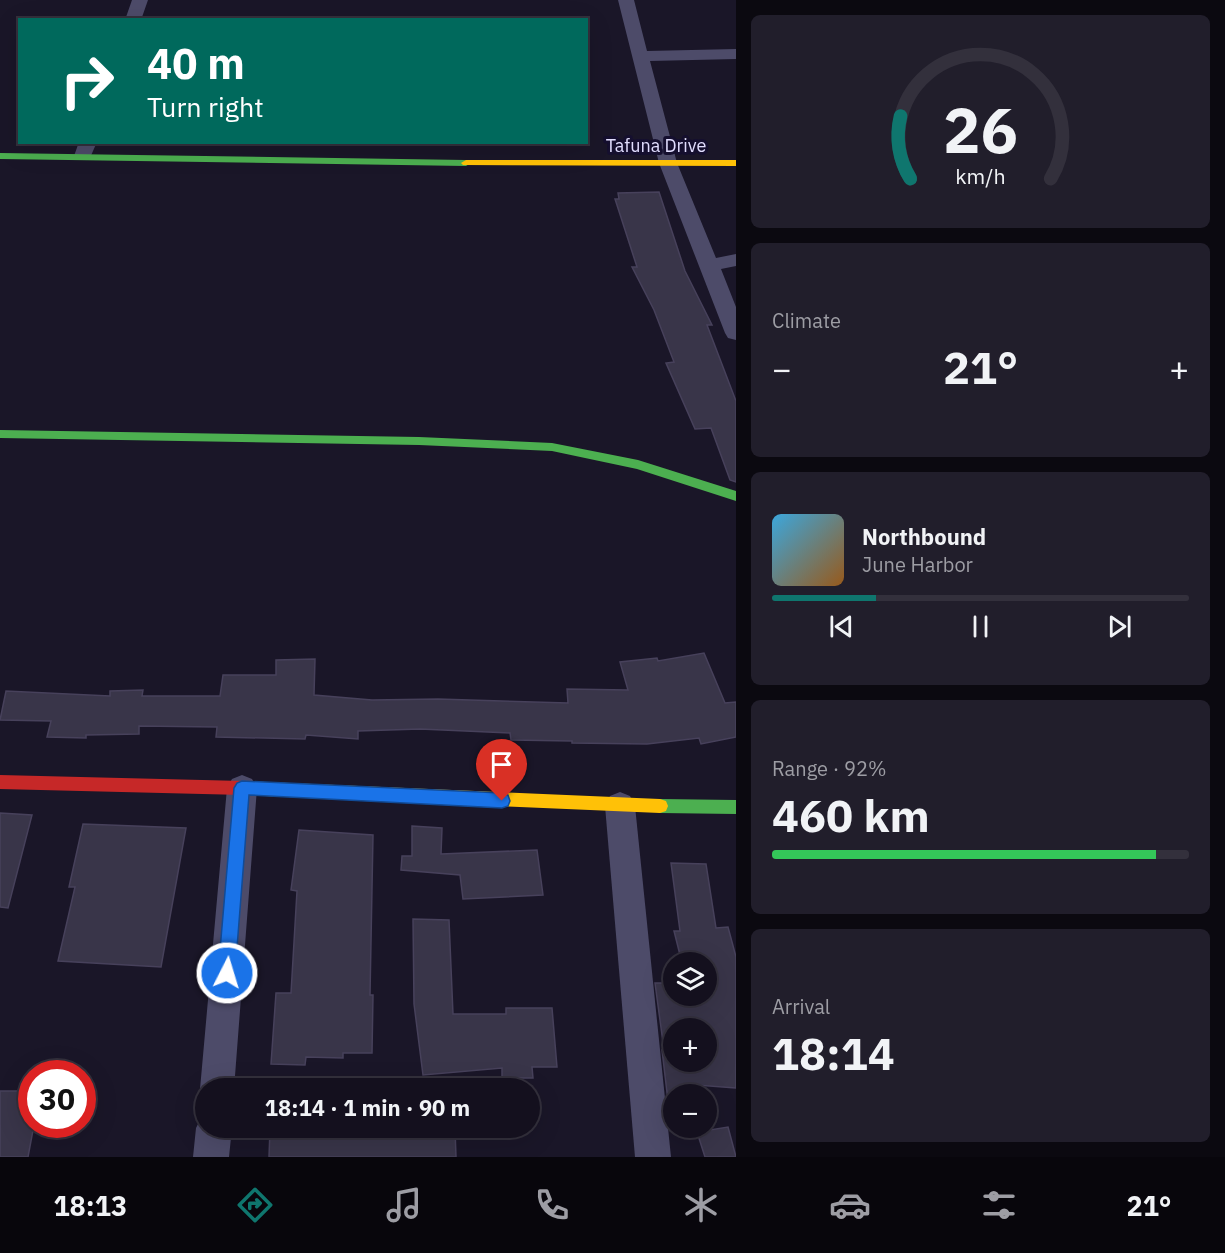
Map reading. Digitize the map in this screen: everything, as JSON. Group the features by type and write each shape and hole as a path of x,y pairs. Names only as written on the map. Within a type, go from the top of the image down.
{"street":[{"path":"134,18 140,0"},
{"path":"626,0 668,163 736,333"},
{"path":"640,56 736,54"},
{"name":"Tafuna Drive","path":"0,156 85,149 449,163 736,163"},
{"path":"710,264 736,260"},
{"path":"0,434 419,441 552,447 638,465 736,496"},
{"path":"0,782 242,788 620,806 736,807"},
{"path":"218,1078 242,788"},
{"path":"620,806 653,1157"},
{"path":"211,1157 213,1138"}],"building":[{"path":"659,192 685,271 712,325 707,325 736,401 736,482 730,480 711,428 695,429 666,363 674,362 654,310 632,267 637,267 615,199 619,199 618,193"},
{"path":"704,653 725,703 736,702 736,737 701,744 699,738 647,744 511,740 510,733 420,729 358,731 358,739 306,735 305,739 216,737 217,727 139,726 139,734 86,735 86,738 47,737 51,721 0,720 6,691 110,696 110,691 143,690 142,696 220,696 223,675 276,675 276,660 315,659 314,695 372,700 438,699 568,703 567,689 628,690 620,662 657,658 658,661"},
{"path":"0,813 32,815 8,908 0,907"},
{"path":"83,824 186,828 161,967 58,961 75,887 69,887"},
{"path":"412,826 442,828 441,854 537,850 543,895 463,899 460,875 401,870 402,856 412,856"},
{"path":"299,830 373,835 370,995 373,995 372,1053 343,1053 343,1058 306,1057 305,1065 271,1064 276,993 291,993 297,891 291,890"},
{"path":"671,863 706,864 716,928 728,927 736,957 736,1088 717,1087 717,1084 666,1084 665,1072 717,1072 717,1018 663,1018 663,1043 655,983 663,983 663,1006 717,1006 717,952 679,952 674,931 680,931"},
{"path":"413,919 449,920 453,1014 506,1014 506,1008 552,1008 557,1067 532,1067 533,1078 502,1078 502,1068 423,1075 414,1004"},
{"path":"0,1091 18,1091 18,1138 32,1138 28,1157 0,1157"},
{"path":"728,1127 736,1157 705,1157 699,1138 717,1138 717,1129"},
{"path":"270,1138 455,1138 456,1157 269,1157"}],"traffic: fast":[{"path":"0,156 466,163"},
{"path":"0,434 419,441 552,447 638,465 736,496"},
{"path":"660,806 736,807"}],"traffic: slow":[{"path":"466,163 736,163"},
{"path":"243,788 660,806"}],"traffic: jam":[{"path":"0,782 243,788"}],"route":[{"path":"227,973 242,788 502,801"}]}
